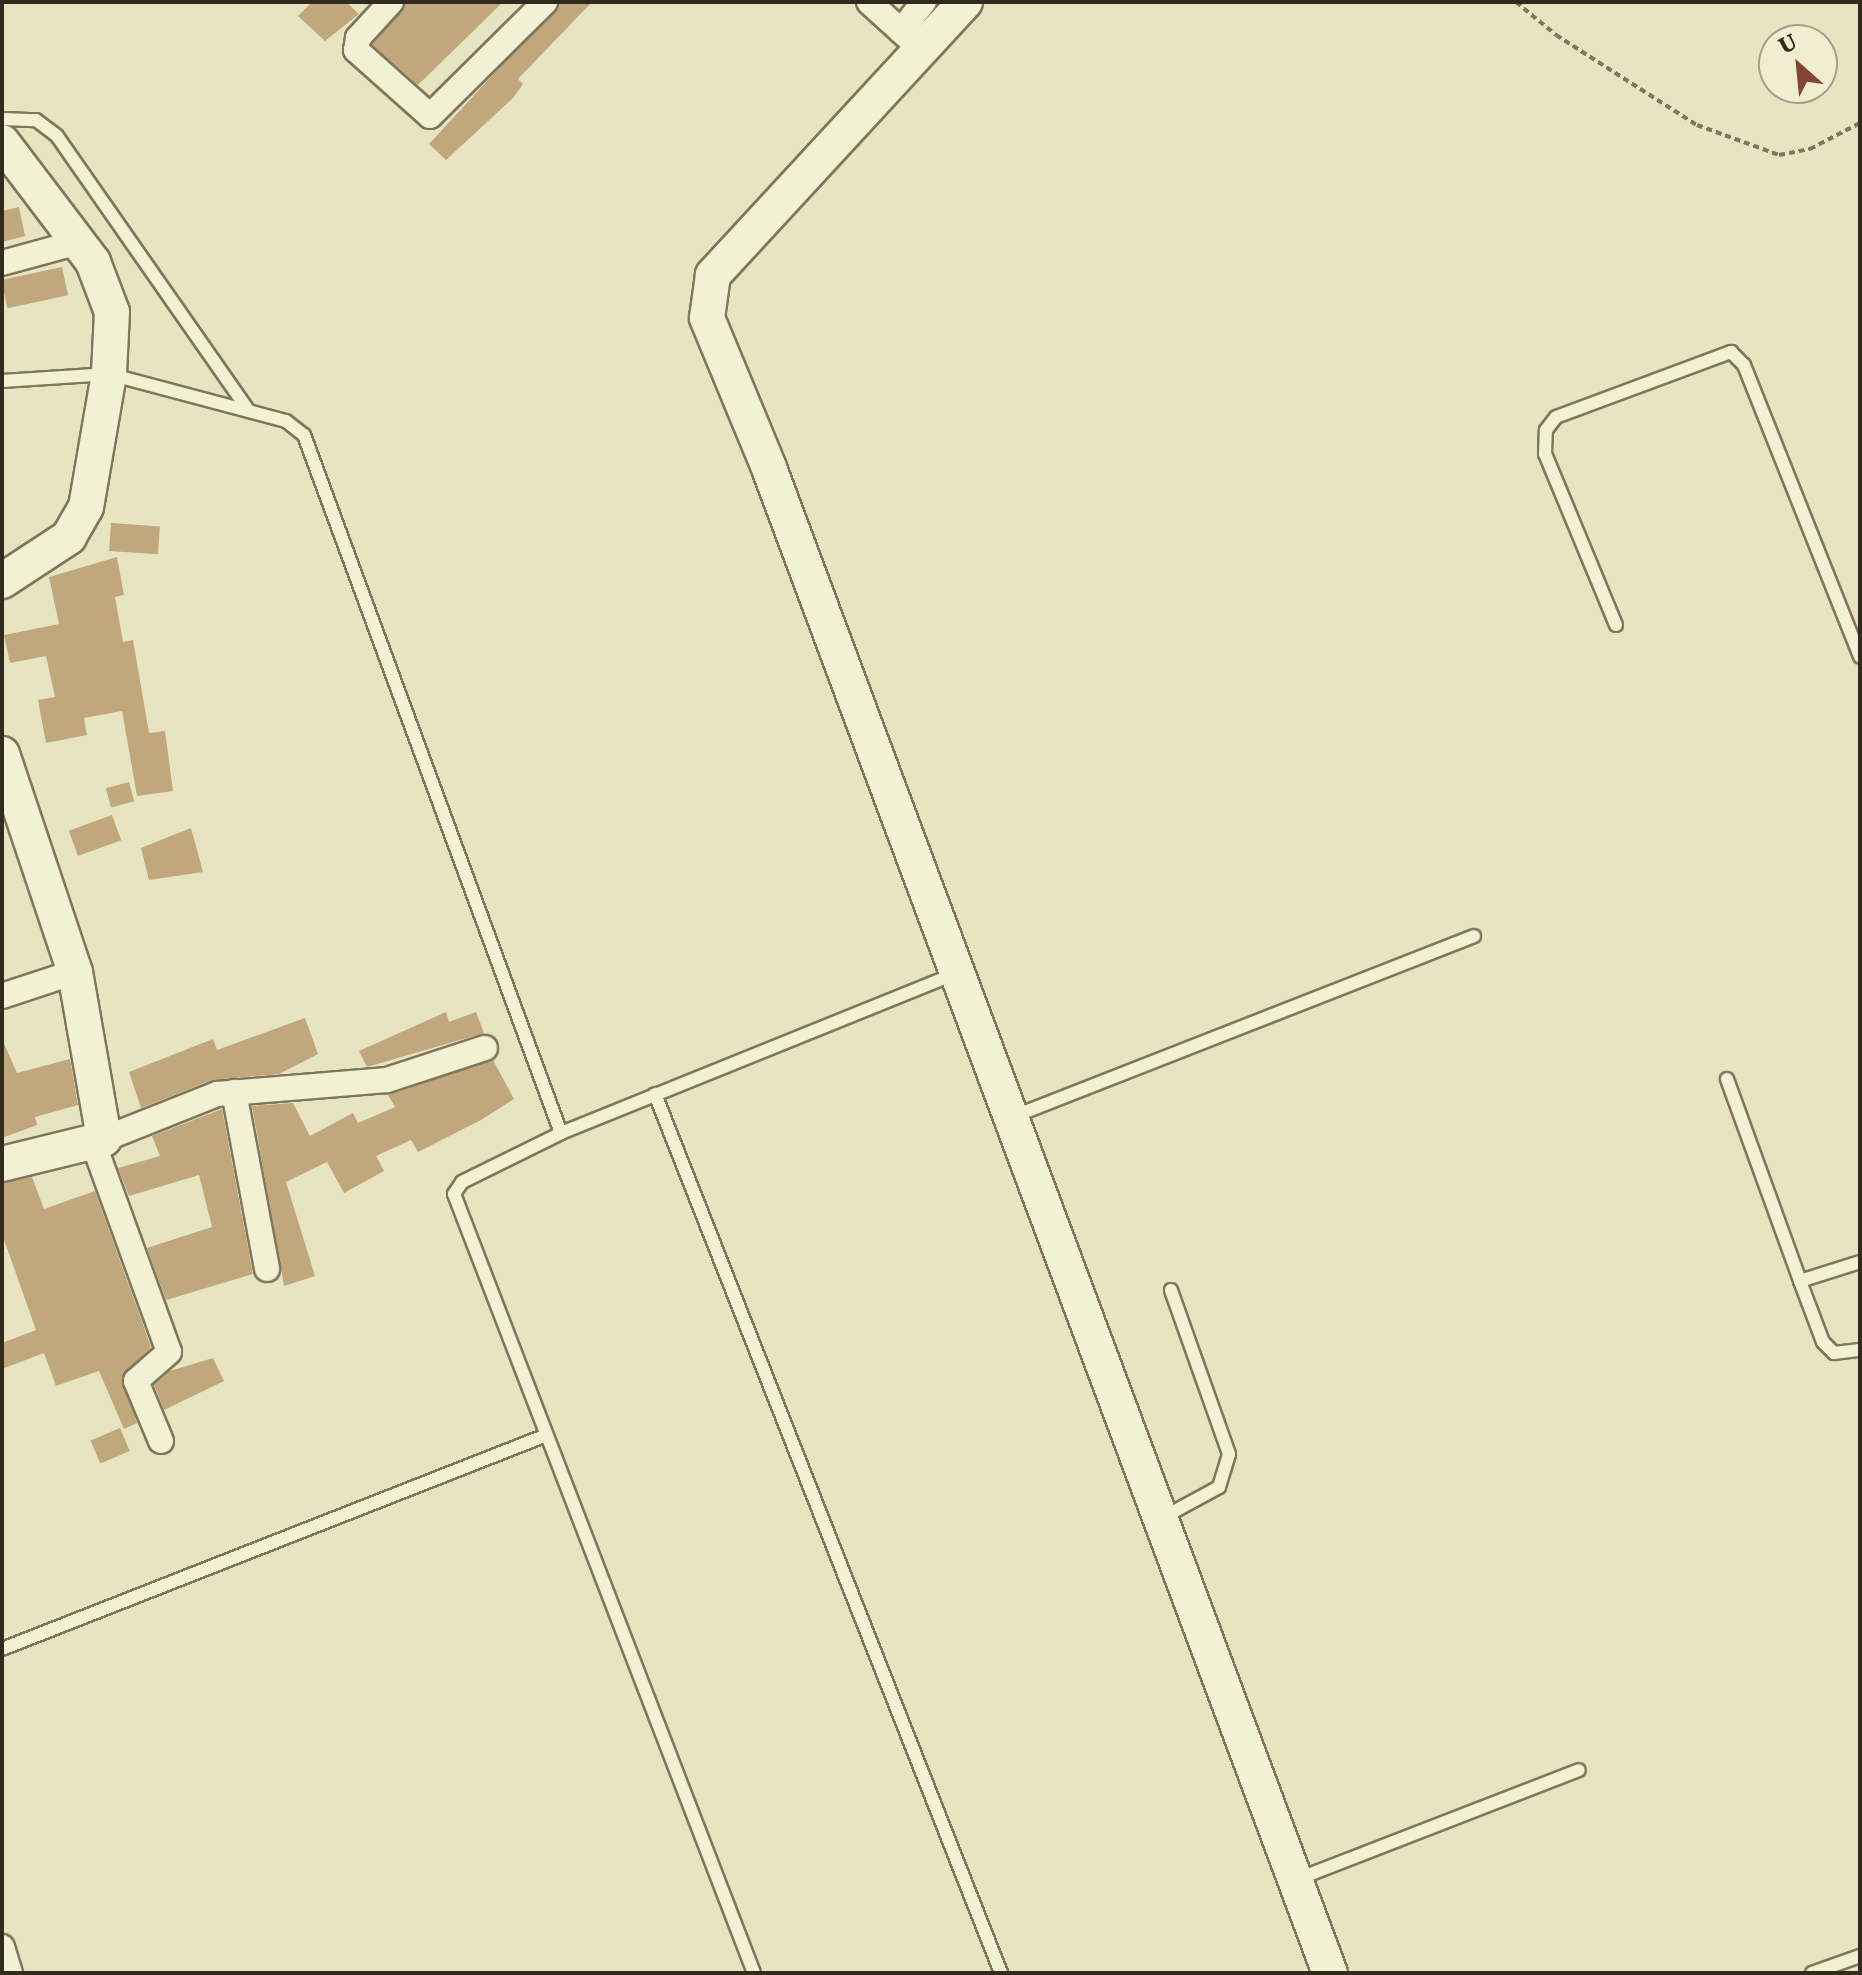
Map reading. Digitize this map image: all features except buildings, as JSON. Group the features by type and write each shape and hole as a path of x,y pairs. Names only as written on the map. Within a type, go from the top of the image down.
{"street":[{"path":"391,2 358,38 356,50 430,116 545,2"},
{"path":"869,2 911,40"},
{"path":"911,40 924,2"},
{"path":"965,2 911,40 713,275 706,306 1330,1973"},
{"path":"2,142 79,242 112,312 109,374 93,486 76,529 2,581"},
{"path":"2,263 79,242"},
{"path":"2,754 75,972 99,1140 169,1352 136,1381 161,1441"},
{"path":"2,996 75,972"},
{"path":"2,1164 99,1140 234,1092 387,1080 485,1048"},
{"path":"234,1092 267,1269"},
{"path":"2,1947 10,1973"}],"lane":[{"path":"2,119 36,120 57,136 248,410"},
{"path":"1616,625 1545,454 1546,430 1556,417 1731,352 1744,365 1860,657"},
{"path":"2,381 109,374 291,423 304,435 561,1133"},
{"path":"1012,1117 1474,936"},
{"path":"754,1973 544,1436 454,1194 462,1182 561,1133 958,973"},
{"path":"1727,1079 1823,1342 1834,1353 1860,1350"},
{"path":"655,1094 1001,1973"},
{"path":"1800,1281 1860,1262"},
{"path":"1159,1519 1219,1487 1229,1454 1171,1290"},
{"path":"2,1649 544,1436"},
{"path":"1295,1880 1579,1770"},
{"path":"1812,1973 1860,1956"}],"path":[{"path":"1516,2 1556,35 1697,125 1779,155 1810,149 1860,123"}]}
